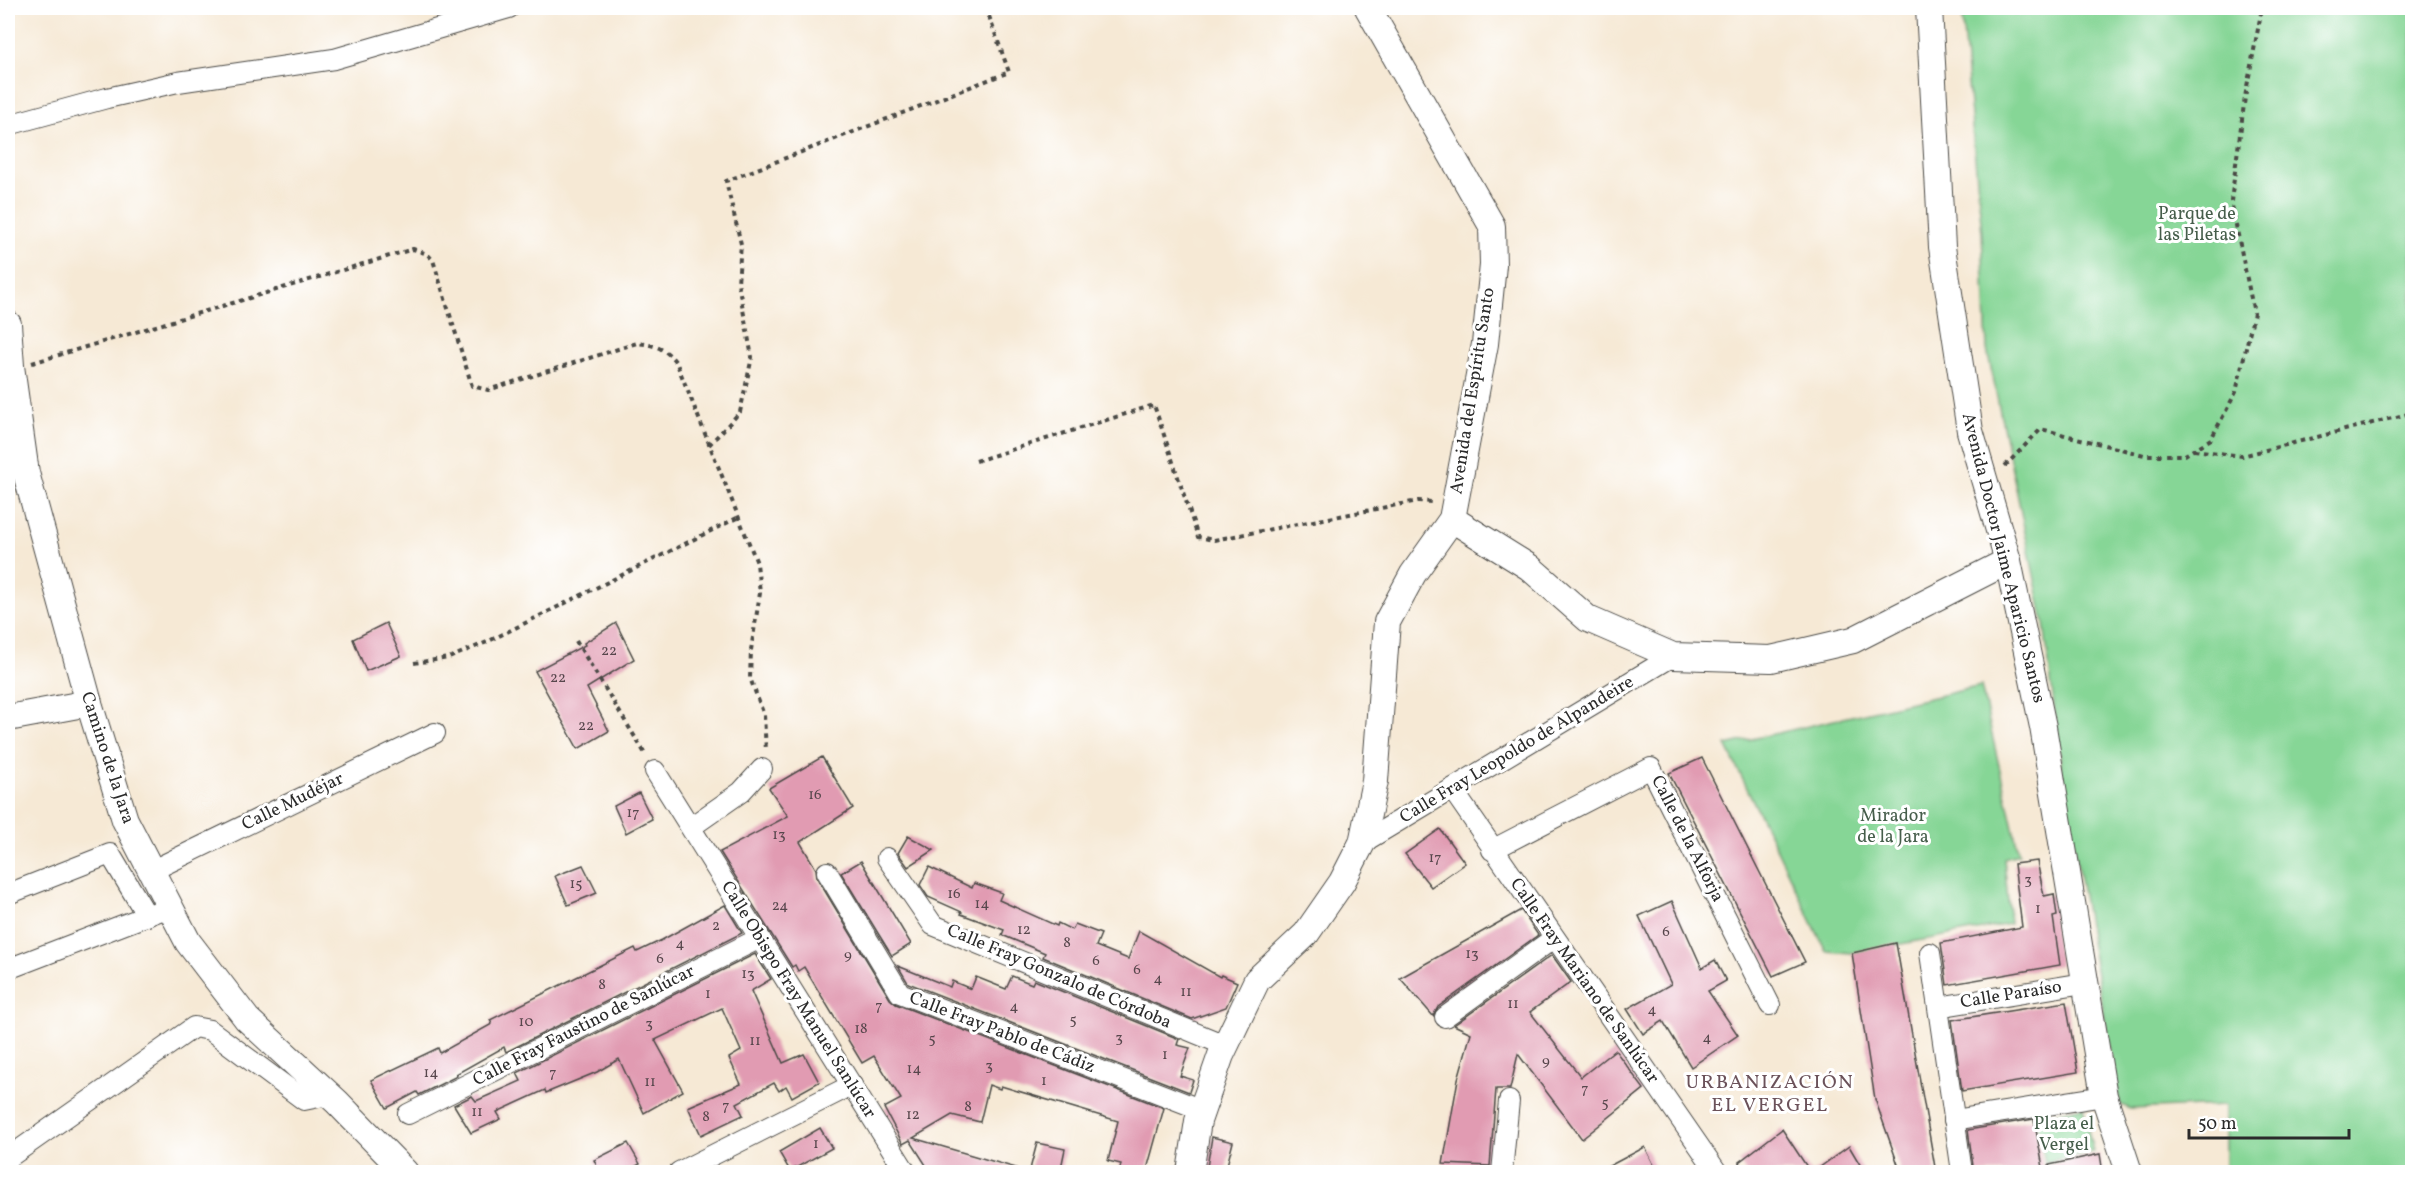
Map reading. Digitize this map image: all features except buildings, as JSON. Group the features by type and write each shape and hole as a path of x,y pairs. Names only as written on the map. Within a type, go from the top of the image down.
{"street":[{"path":"8,125 107,98 178,82 334,59 509,8"},
{"name":"Avenida del Espíritu Santo","path":"1368,8 1492,226 1493,265 1485,344 1454,511"},
{"name":"Avenida Doctor Jaime Aparicio Santos","path":"1929,8 1942,247 1970,431 2008,561 2043,727 2104,1096 2129,1173"},
{"name":"Camino de la Jara","path":"8,324 9,367 27,473 89,703 125,820 151,871 159,912 188,942 247,1019 329,1095 405,1173"},
{"path":"1190,1173 1202,1110 1227,1046 1257,980 1306,933 1342,882 1362,843 1375,781 1387,622 1413,574 1454,511 1529,567 1588,619 1673,657 1771,659 1853,640 2008,561"},
{"name":"Calle Fray Leopoldo de Alpandeire","path":"1362,843 1673,657"},
{"path":"8,718 89,703"},
{"name":"Calle Mudéjar","path":"151,871 435,733"},
{"name":"Calle de la Alforja","path":"1492,850 1651,768 1770,1005"},
{"path":"691,827 741,792 762,769"},
{"name":"Calle Obispo Fray Manuel Sanlúcar","path":"655,771 906,1173"},
{"name":"Calle Fray Mariano de Sanlúcar","path":"1452,789 1717,1173"},
{"path":"8,894 110,854 159,912 8,969"},
{"name":"Calle Fray Gonzalo de Córdoba","path":"887,858 933,924 1227,1046"},
{"name":"Calle Fray Pablo de Cádiz","path":"827,872 900,993 1202,1110"},
{"name":"Calle Fray Faustino de Sanlúcar","path":"408,1114 760,938"},
{"path":"1444,1017 1554,938"},
{"name":"Calle Paraíso","path":"1930,953 1962,1173"},
{"name":"Calle Paraíso","path":"1938,1008 2084,983"},
{"path":"8,1158 194,1028 210,1030 304,1100 329,1095"},
{"path":"679,1173 852,1085"},
{"path":"1954,1120 2104,1096"},
{"path":"1502,1173 1509,1101"}],"path":[{"path":"709,445 740,412 752,357 738,283 741,244 726,181 1010,72 986,8"},
{"path":"1986,486 2041,429 2144,455 2185,455 2211,439 2236,392 2254,313 2231,201 2245,97 2262,8"},
{"path":"9,367 42,362 413,249 427,254 434,260 472,386 488,390 637,343 654,345 669,352 739,517 760,578 750,678 764,715 767,734 762,769"},
{"path":"976,460 1154,405 1198,537 1214,540 1418,501 1454,511"},
{"path":"2194,450 2242,456 2412,413"},
{"path":"414,663 449,658 487,642 739,517"},
{"path":"576,641 655,771"}],"green space":[{"name":"Parque de las Piletas","path":"1961,8 2412,8 2412,1172 2225,1172 2225,1105 2130,1109 2120,1104 2065,795 2044,623 1987,349 1982,233"},
{"name":"Mirador de la Jara","path":"1981,686 2019,854 2004,858 2010,924 1852,953 1826,951 1726,745"},
{"name":"Plaza el Vergel","path":"2083,1107 2093,1152 2045,1162 2036,1117"}],"district":[{"name":"URBANIZACIÓN EL VERGEL","path":"1770,1094"}]}
